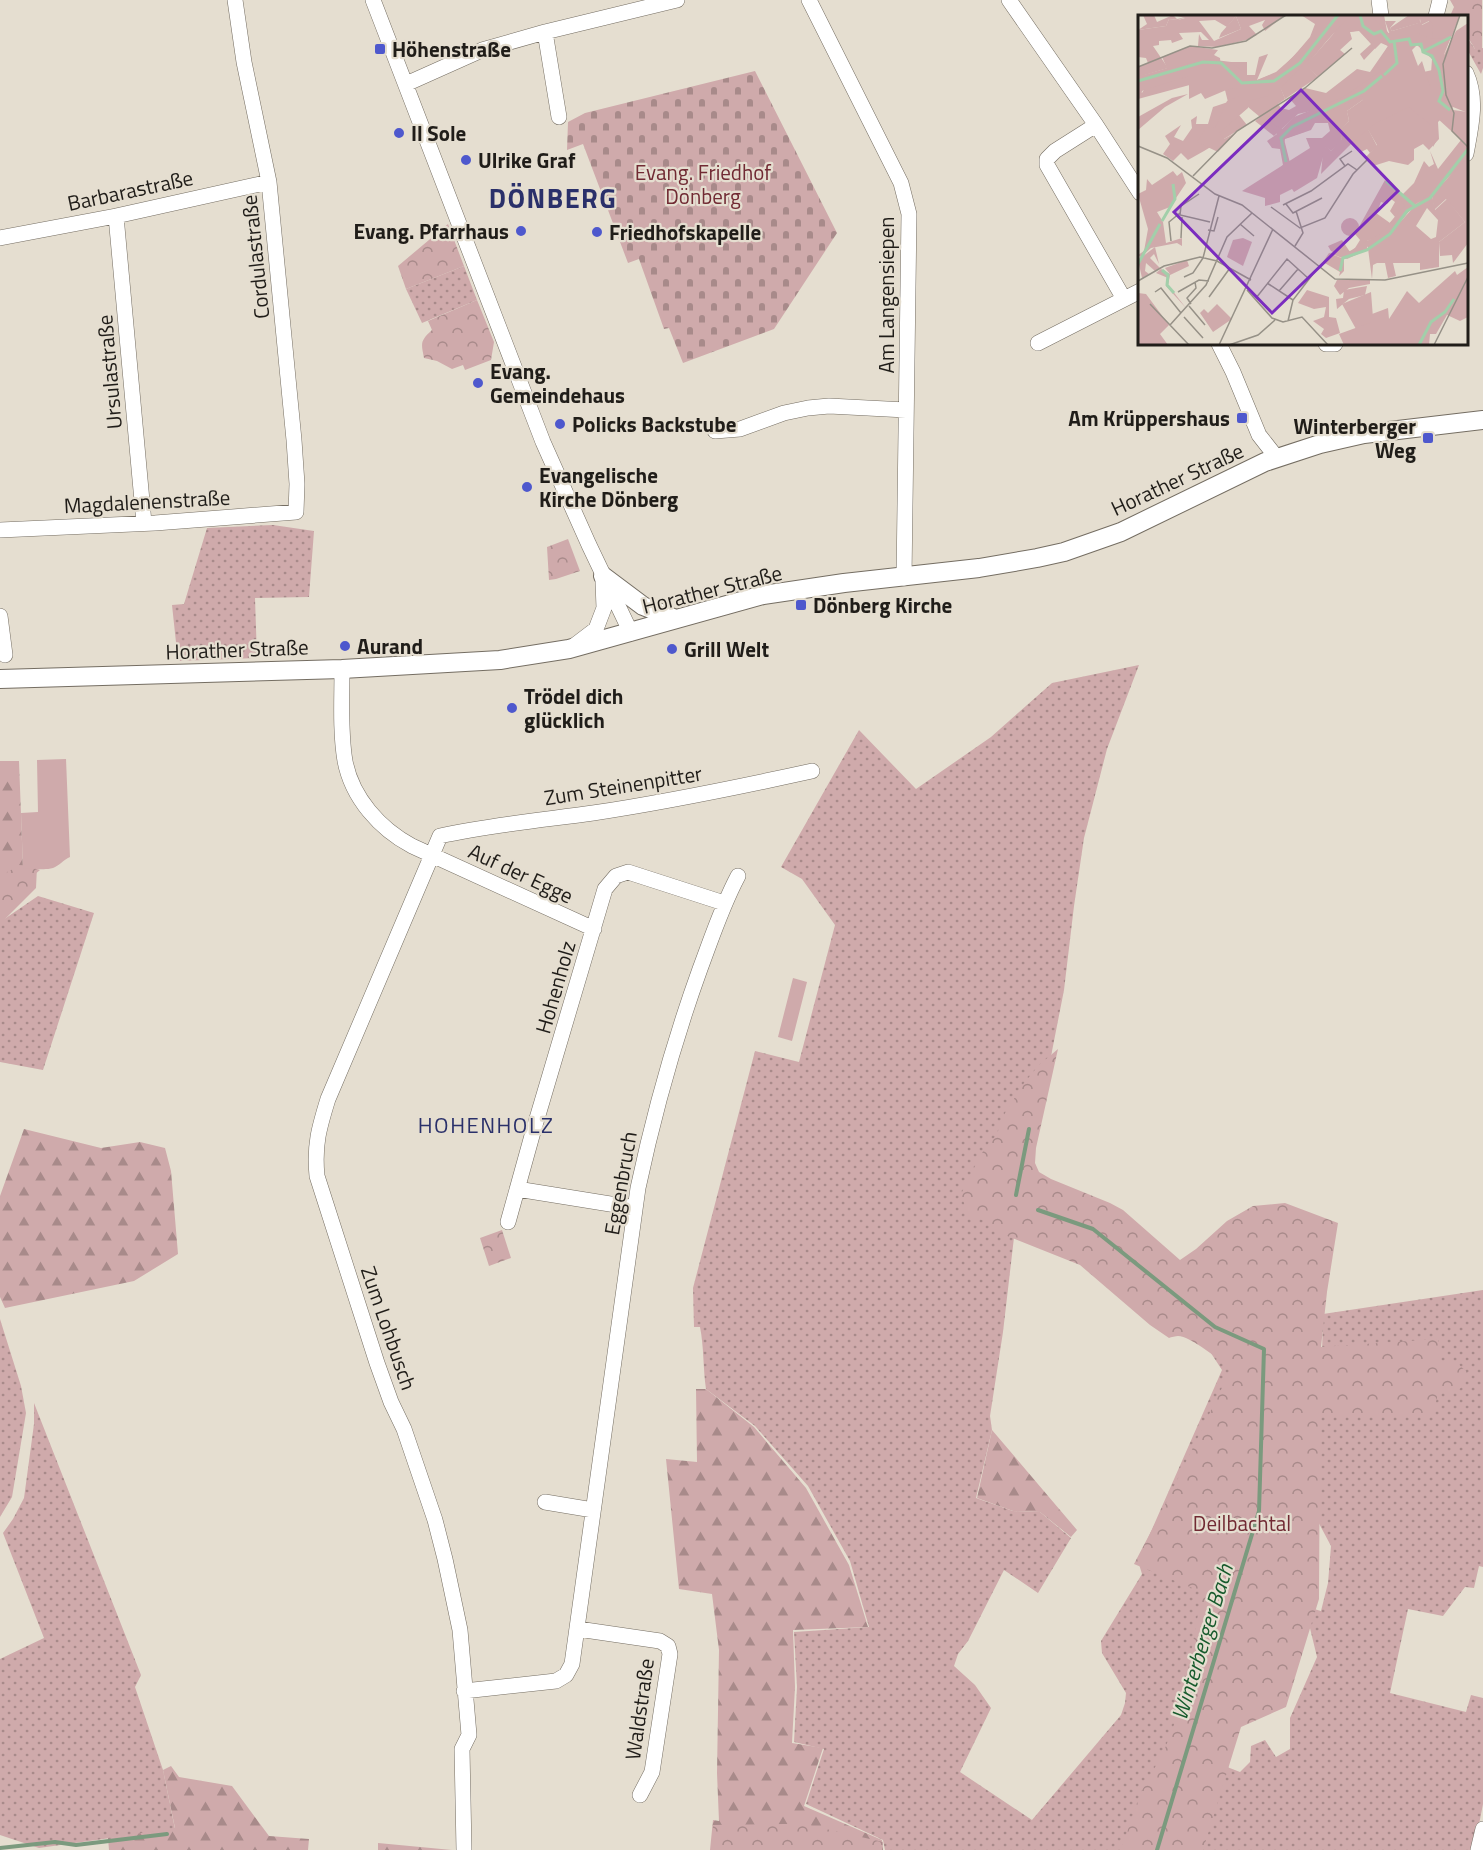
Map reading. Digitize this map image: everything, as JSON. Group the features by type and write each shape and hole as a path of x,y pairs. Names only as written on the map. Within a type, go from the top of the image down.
{"main road":[{"name":"Horather Straße","path":"0,679 342,669 500,660 569,650 763,595 990,566 1064,552 1121,532 1205,490 1277,458 1320,444 1364,434 1483,420"},
{"path":"603,576 643,606 676,619"}],"street":[{"name":"Cordulastraße","path":"235,0 244,62 269,182 294,440 296,512"},
{"path":"373,0 543,442 631,633"},
{"path":"406,84 482,50 646,4 677,0"},
{"name":"Am Langensiepen","path":"809,0 901,183 909,214 904,578"},
{"path":"1009,0 1138,190"},
{"path":"1379,0 1381,15"},
{"path":"1436,15 1440,0"},
{"path":"544,32 559,117"},
{"path":"1468,76 1473,93 1468,147"},
{"path":"1096,125 1055,151 1047,159 1047,165 1124,300"},
{"name":"Barbarastraße","path":"0,238 116,216 269,182"},
{"name":"Ursulastraße","path":"116,216 144,524"},
{"path":"1038,344 1138,292"},
{"path":"1220,345 1259,435 1277,458"},
{"path":"715,431 740,429 784,413 808,408 829,406 906,410"},
{"name":"Magdalenenstraße","path":"0,530 144,524 296,512"},
{"path":"569,650 596,629 604,608 603,576"},
{"path":"0,616 5,655"},
{"name":"Auf der Egge","path":"342,669 342,732 345,762 360,797 378,822 393,836 412,846 594,929"},
{"name":"Zum Steinenpitter","path":"440,836 468,830 595,813 812,771"},
{"name":"Zum Lohbusch","path":"440,836 328,1099 315,1156 317,1176 377,1364 404,1429 435,1520 445,1559 459,1630 469,1735 462,1749 464,1850"},
{"name":"Hohenholz","path":"508,1222 605,889 616,876 628,872 724,903"},
{"name":"Eggenbruch","path":"464,1691 556,1681 566,1675 572,1664 635,1208 652,1125 682,1018 724,903 738,876"},
{"path":"517,1189 635,1208"},
{"path":"545,1502 593,1510"},
{"name":"Waldstraße","path":"578,1629 660,1641 668,1646 670,1654 652,1772 640,1795"},
{"path":"1478,1850 1483,1829"}],"green space":[{"path":"1450,0 1482,0 1482,49 1475,49 1468,38 1468,15 1450,15 1454,7"},
{"path":"1468,39 1475,49 1483,48 1481,74 1468,51"},
{"name":"Evang. Friedhof Dönberg","path":"755,71 837,233 774,329 683,363 669,328 664,329 639,259 628,263 583,144 567,150 568,122 585,113"},
{"path":"448,224 464,266 406,289 398,266"},
{"path":"464,266 477,300 422,323 406,289"},
{"path":"477,300 494,342 491,360 465,370 463,365 452,369 437,361 424,358 422,342 432,330 428,321"},
{"path":"273,525 314,531 309,597 255,598 257,658 178,661 172,605 184,604 207,528"},
{"path":"568,539 580,571 549,580 547,547"},
{"path":"1139,665 1107,749 1084,838 1064,990 1043,1097 1018,1203 1003,1332 990,1416 992,1430 976,1498 1013,1511 1040,1512 1071,1538 1038,1593 1004,1570 968,1641 958,1654 954,1666 975,1685 991,1708 960,1772 1032,1820 1121,1715 1126,1693 1102,1653 1101,1641 1142,1574 1138,1561 1222,1370 1207,1347 1234,1323 1222,1765 1240,1772 1250,1762 1251,1746 1265,1740 1276,1757 1290,1749 1290,1718 1317,1657 1308,1620 1297,1604 1321,1611 1328,1583 1331,1546 1306,1499 1321,1396 1323,1314 1483,1290 1483,1567 1479,1566 1474,1588 1465,1587 1443,1616 1408,1609 1390,1693 1466,1712 1471,1695 1483,1698 1483,1804 1474,1850 885,1850 883,1840 806,1804 824,1749 794,1742 797,1687 794,1632 869,1627 850,1561 808,1486 755,1426 706,1389 700,1327 694,1327 693,1288 755,1051 799,1062 835,925 802,879 781,867 859,730 916,789 991,737 1052,683"},
{"path":"66,759 70,857 53,868 23,869 21,813 38,812 37,760"},
{"path":"0,761 19,761 23,868 32,867 40,870 0,904"},
{"path":"19,865 37,867 36,888 0,924 0,877"},
{"path":"38,896 94,913 43,1070 0,1062 0,922"},
{"path":"793,978 807,982 792,1041 778,1037"},
{"name":"Deilbachtal","path":"1058,1049 1036,1148 1035,1163 1039,1172 1123,1210 1180,1260 1227,1221 1253,1206 1285,1203 1338,1223 1321,1347 1438,1339 1441,1364 1456,1362 1469,1374 1458,1390 1438,1393 1433,1415 1320,1417 1319,1599 1286,1707 1241,1727 1203,1850 1121,1850 1140,1794 1164,1751 1191,1680 1188,1670 1202,1592 1134,1564 1231,1369 1190,1340 1178,1336 1169,1338 1150,1325 1080,1265 997,1232 985,1221 968,1215 961,1194 980,1156 996,1136 1005,1113 1024,1083 1039,1065"},
{"path":"24,1129 101,1148 140,1142 165,1148 171,1171 178,1254 134,1281 5,1308 0,1297 0,1196"},
{"path":"502,1230 511,1258 489,1266 480,1238"},
{"path":"0,1319 21,1386 26,1413 12,1497 0,1517"},
{"path":"696,1389 706,1389 754,1427 806,1488 849,1565 868,1627 793,1630 795,1687 792,1743 823,1748 804,1806 882,1840 883,1850 710,1850 713,1820 719,1821 717,1773 719,1650 712,1594 679,1589 666,1459 697,1462"},
{"path":"34,1403 141,1675 135,1687 163,1770 175,1829 39,1848 0,1835 0,1659 44,1638 3,1533 24,1498 34,1424"},
{"path":"992,1430 1077,1530 1071,1537 1040,1512 1013,1511 977,1498"},
{"path":"171,1766 179,1777 232,1786 269,1836 309,1839 308,1850 109,1850 108,1838 175,1828 163,1770"},
{"path":"804,1824 883,1842 882,1850 712,1850 713,1825"},
{"path":"378,1843 452,1850 378,1850"}],"waterway":[{"name":"Winterberger Bach","path":"1016,1195 1029,1129"},
{"name":"Winterberger Bach","path":"1038,1210 1093,1229 1215,1327 1264,1349 1259,1511 1157,1850"},
{"path":"0,1848 55,1842 76,1845 167,1834"}],"place":[{"name":"Höhenstraße","path":"380,49"},
{"name":"Il Sole","path":"399,133"},
{"name":"Ulrike Graf","path":"466,160"},
{"name":"Evang. Pfarrhaus","path":"521,231"},
{"name":"Friedhofskapelle","path":"597,232"},
{"name":"Evang. Gemeindehaus","path":"478,383"},
{"name":"Am Krüppershaus","path":"1242,418"},
{"name":"Policks Backstube","path":"560,424"},
{"name":"Winterberger Weg","path":"1428,438"},
{"name":"Evangelische Kirche Dönberg","path":"527,487"},
{"name":"Dönberg Kirche","path":"801,605"},
{"name":"Aurand","path":"345,646"},
{"name":"Grill Welt","path":"672,649"},
{"name":"Trödel dich glücklich","path":"512,708"}],"district":[{"name":"DÖNBERG","path":"553,197"},
{"name":"HOHENHOLZ","path":"486,1125"}]}
